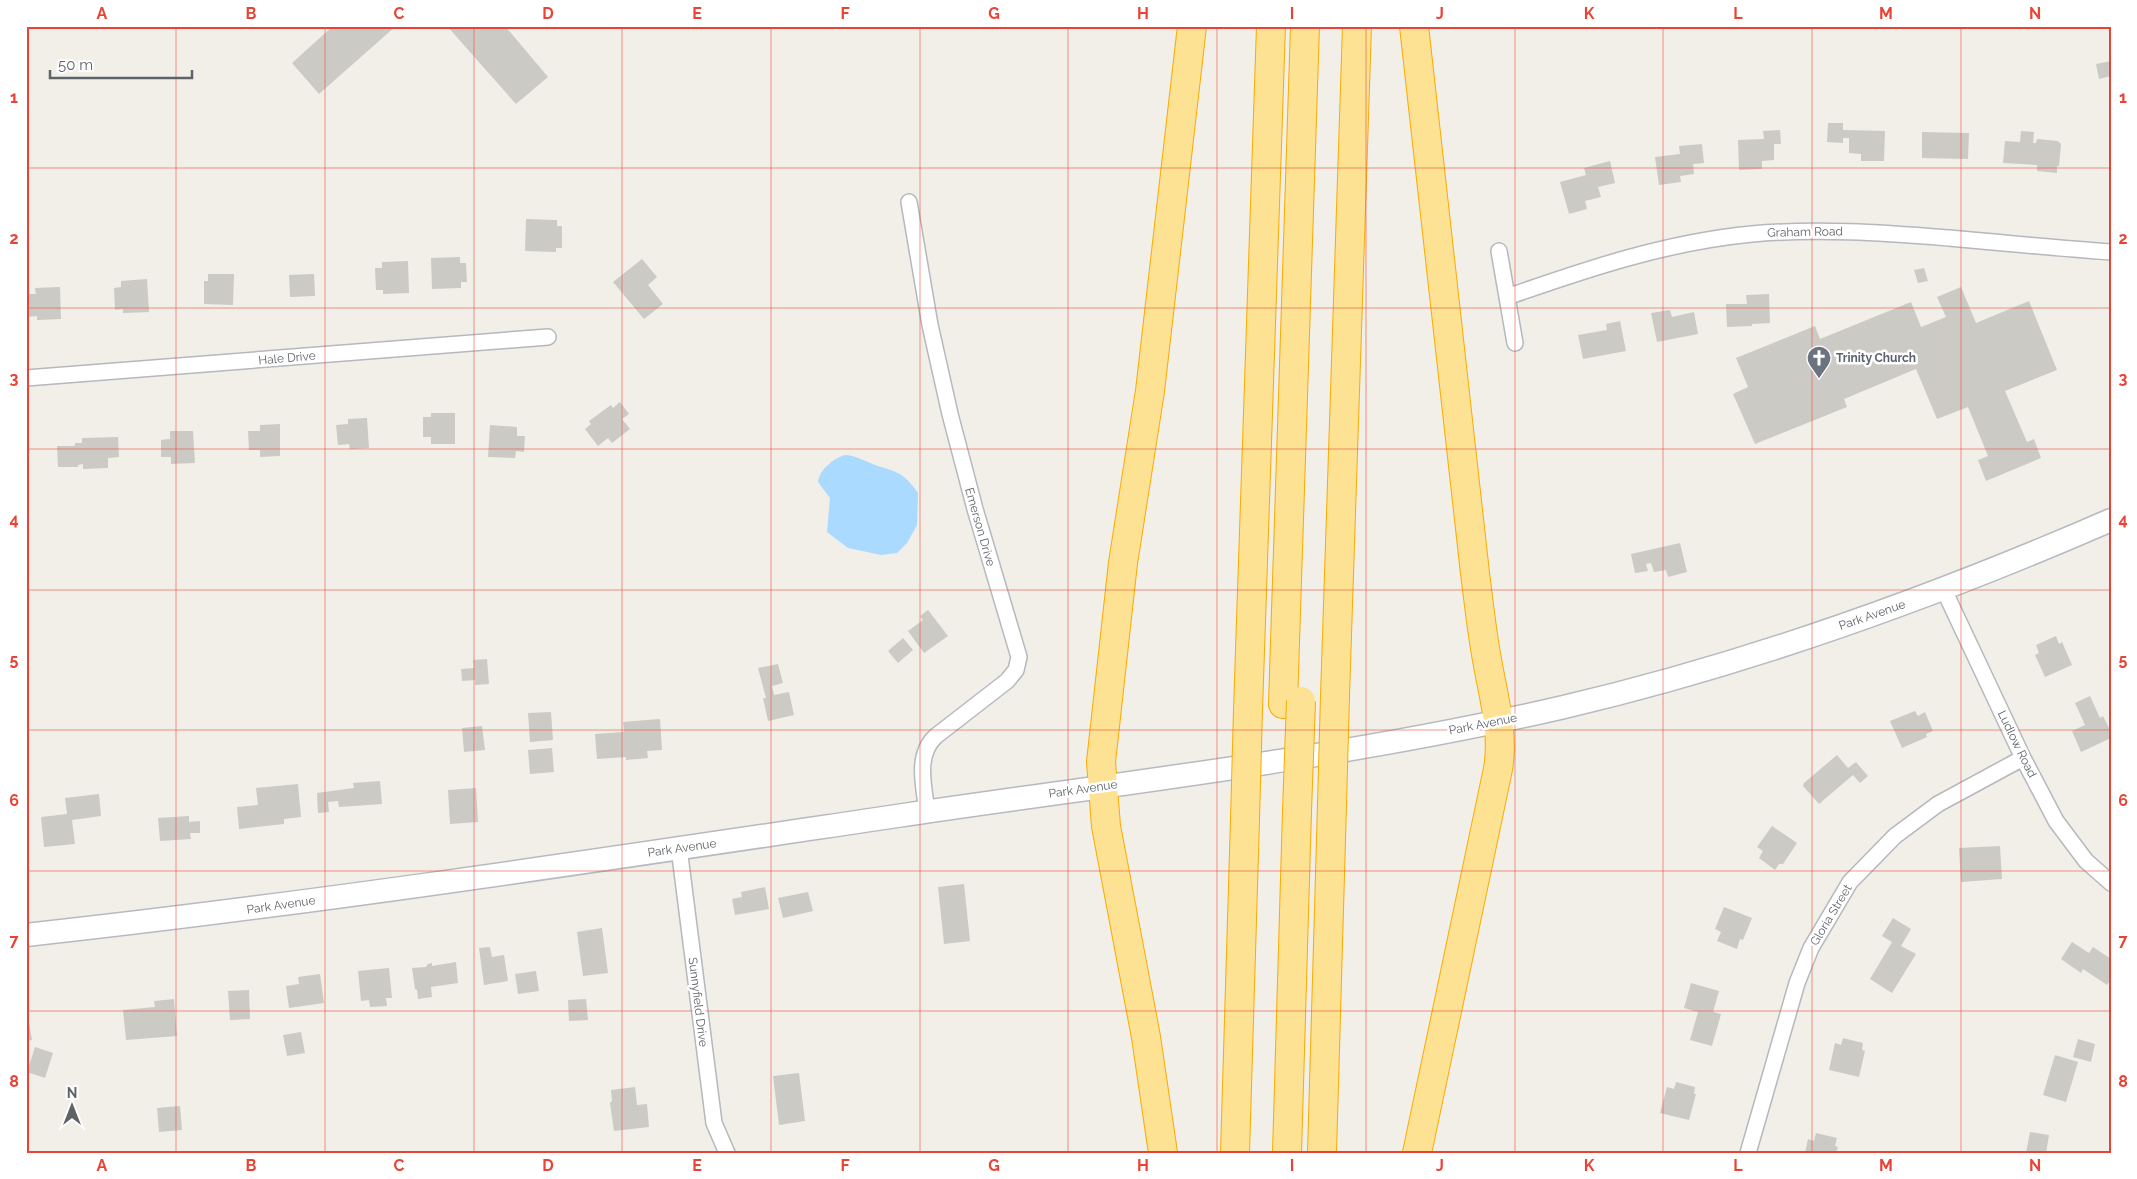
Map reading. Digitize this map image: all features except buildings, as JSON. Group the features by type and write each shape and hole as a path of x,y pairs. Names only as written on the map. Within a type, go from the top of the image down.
{"highway":[{"path":"1163,1153 1146,1037 1108,834 1102,786 1103,741 1123,563 1150,391 1192,26"},
{"path":"1235,1153 1271,26"},
{"path":"1292,703 1305,26"},
{"path":"1268,1153 1288,812 1323,26"},
{"path":"1322,1153 1335,696 1358,26"},
{"path":"1414,26 1475,573 1485,648 1498,721 1500,751 1498,769 1417,1153"},
{"path":"1287,1153 1288,812"}],"main road":[{"name":"Park Avenue","path":"26,935 278,906 679,848 1325,754 1498,721 1610,696 1849,624 1944,590 2111,520"}],"street":[{"name":"Emerson Drive","path":"909,202 930,325 950,414 972,500 1019,657 1016,670 1007,681 927,745 923,757 923,772 928,811"},
{"name":"Graham Road","path":"1507,297 1588,269 1646,253 1701,241 1752,234 1806,231 1864,232 2111,252"},
{"path":"1499,251 1515,343"},
{"name":"Hale Drive","path":"26,378 548,337"},
{"name":"Ludlow Road","path":"1944,590 2023,758 2056,821 2086,861 2111,883"},
{"name":"Gloria Street","path":"1748,1153 1798,983 1811,948 1850,882 1895,836 1938,804 2023,758"},
{"name":"Sunnyfield Drive","path":"679,848 714,1123 727,1153"}],"water":[{"path":"845,455 854,456 896,472 906,479 918,493 917,525 907,543 897,553 881,555 848,548 827,532 830,498 818,482 819,477 828,465"}],"place":[{"name":"Trinity Church","path":"1819,379"}]}
